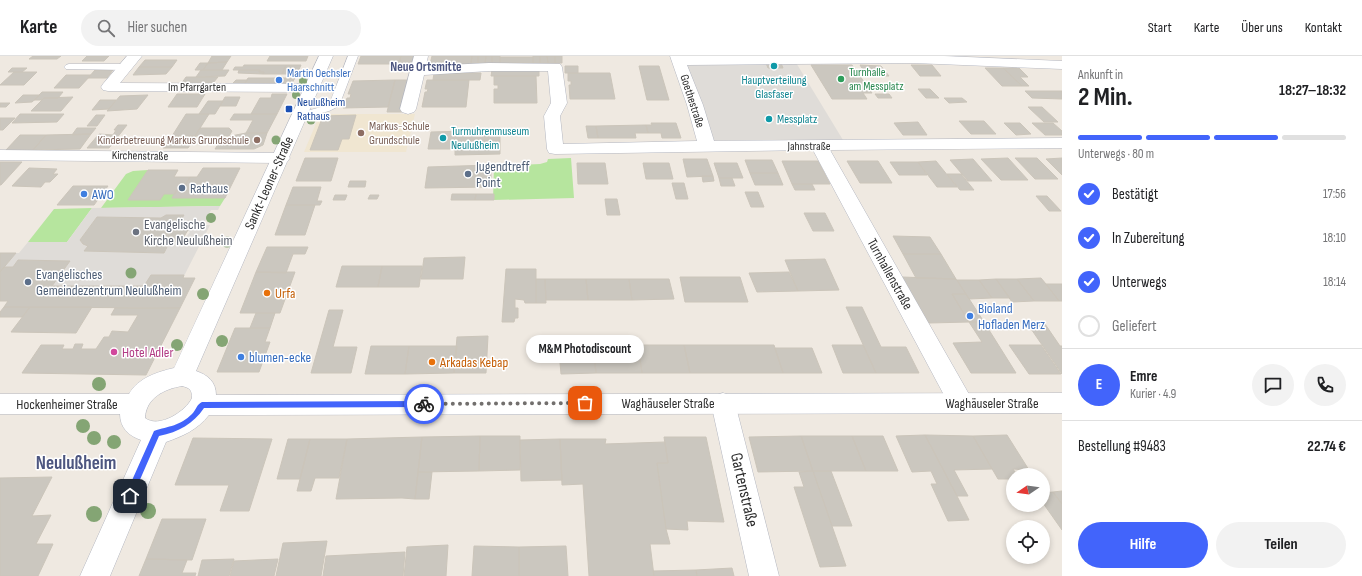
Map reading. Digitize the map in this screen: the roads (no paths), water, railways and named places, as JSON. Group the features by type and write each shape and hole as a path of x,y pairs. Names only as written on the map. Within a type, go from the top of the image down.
{"street":[{"name":"Sankt-Leoner-Straße","path":"182,376 326,56"},
{"path":"408,109 421,56"},
{"path":"678,58 914,59 1062,65"},
{"name":"Goethestraße","path":"678,58 695,105 707,146"},
{"name":"Im Pfarrgarten","path":"130,62 108,87 312,88"},
{"name":"Jahnstraße","path":"418,71 554,67 559,103 552,116 555,149 707,146 1062,143"},
{"name":"Turnhallenstraße","path":"819,146 961,403"},
{"name":"Kirchenstraße","path":"0,155 281,158"},
{"path":"182,376 199,382 203,388 205,396 202,405 195,416 171,431 157,433 144,431 135,425 132,415 135,404 141,395 155,384 171,378 182,376"},
{"name":"Waghäuseler Straße","path":"202,405 723,403 1062,404"},
{"name":"Gartenstraße","path":"723,403 764,576"},
{"name":"Hockenheimer Straße","path":"0,404 135,404"},
{"path":"95,576 157,433"}],"lane":[{"path":"300,116 325,109 335,104 353,56"},
{"name":"Im Pfarrgarten","path":"69,67 130,62"}],"place":[{"name":"Hauptverteilung Glasfaser","path":"774,66"},
{"name":"Turnhalle am Messplatz","path":"841,79"},
{"name":"Martin Oechsler Haarschnitt","path":"279,80"},
{"name":"Neulußheim Rathaus","path":"289,109"},
{"name":"Messplatz","path":"769,119"},
{"name":"Markus-Schule Grundschule","path":"361,133"},
{"name":"Turmuhrenmuseum Neulußheim","path":"443,138"},
{"name":"Kinderbetreuung Markus Grundschule","path":"257,140"},
{"name":"Jugendtreff Point","path":"468,174"},
{"name":"Rathaus","path":"182,188"},
{"name":"AWO","path":"84,194"},
{"name":"Evangelische Kirche Neulußheim","path":"136,232"},
{"name":"Evangelisches Gemeindezentrum Neulußheim","path":"28,282"},
{"name":"Urfa","path":"267,293"},
{"name":"Bioland Hofladen Merz","path":"970,316"},
{"name":"Hotel Adler","path":"114,352"},
{"name":"blumen-ecke","path":"241,357"},
{"name":"Arkadas Kebap","path":"432,362"},
{"name":"M&M Photodiscount","path":"585,403"}],"district":[{"name":"Neue Ortsmitte","path":"426,67"},
{"name":"Neulußheim","path":"76,463"}]}
